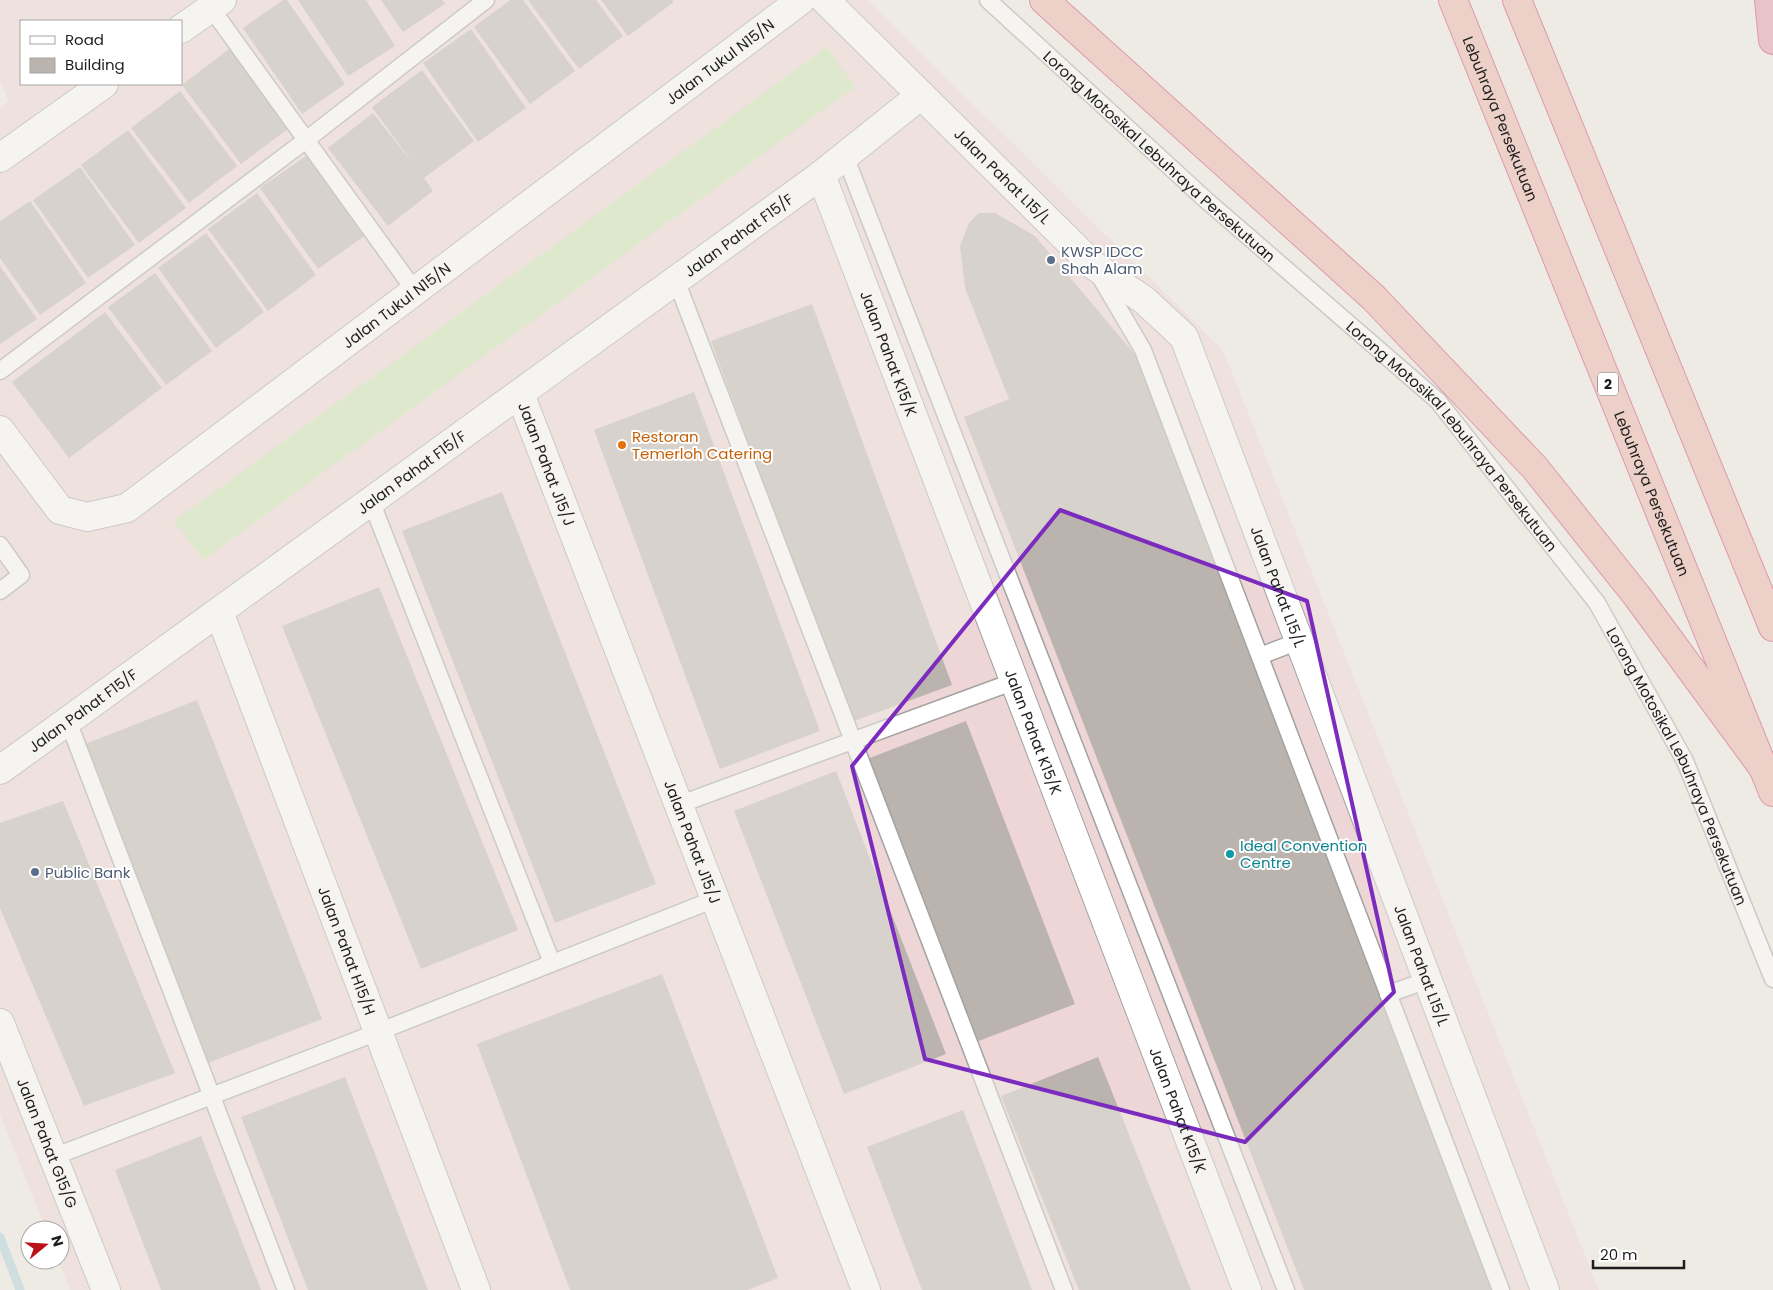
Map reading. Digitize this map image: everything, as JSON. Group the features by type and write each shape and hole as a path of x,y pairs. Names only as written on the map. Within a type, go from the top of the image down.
{"highway":[{"path":"1044,0 1374,298 1536,468 1637,596 1768,781"},
{"name":"Lebuhraya Persekutuan","path":"1453,0 1768,781"},
{"path":"1517,0 1773,627"},
{"path":"1769,0 1773,40"}],"street":[{"name":"Jalan Tukul N15/N","path":"0,430 60,510 87,517 127,508 801,0"},
{"name":"Jalan Pahat L15/L","path":"825,0 1093,265 1144,300 1184,337 1545,1290"},
{"path":"182,28 217,4"},
{"path":"0,158 103,85"},
{"path":"821,174 921,95"},
{"name":"Jalan Pahat F15/F","path":"0,770 821,174"},
{"name":"Jalan Pahat K15/K","path":"821,174 1247,1290"},
{"name":"Jalan Pahat J15/J","path":"520,394 866,1290"},
{"name":"Jalan Pahat H15/H","path":"218,612 476,1290"},
{"name":"Jalan Pahat G15/G","path":"0,1023 106,1290"}],"lane":[{"path":"0,371 306,140 486,0"},
{"name":"Lorong Motosikal Lebuhraya Persekutuan","path":"988,0 1206,200 1438,401 1597,603 1685,761 1773,979"},
{"path":"217,4 306,140 416,291"},
{"path":"845,156 1286,1290"},
{"path":"1093,265 1144,350 1501,1290"},
{"path":"676,280 1064,1290"},
{"path":"371,502 552,964"},
{"path":"0,544 21,575 0,591"},
{"path":"1260,656 1299,641"},
{"path":"678,805 1015,681"},
{"path":"68,721 286,1290"},
{"path":"53,1157 378,1032 715,899"},
{"path":"1388,994 1428,980"}],"highlighted area":[{"path":"1060,510 1307,601 1394,992 1245,1142 925,1059 852,766"}],"shaded area":[{"path":"0,0 867,0 1223,350 1599,1290 70,1290 62,1270 70,1270 70,1220 42,1220 0,1115 0,107 9,101 0,82"}],"green space":[{"path":"827,47 855,87 203,560 174,521"}],"building":[{"path":"283,0 287,0 345,84 302,114 243,28"},
{"path":"298,0 366,0 395,46 348,76"},
{"path":"381,0 442,0 445,4 403,32"},
{"path":"510,0 523,0 575,71 530,104 474,27"},
{"path":"528,0 596,0 623,36 579,69"},
{"path":"601,0 672,0 674,2 628,36"},
{"path":"471,29 526,108 478,142 423,63"},
{"path":"229,49 289,128 241,164 182,85"},
{"path":"422,70 474,141 424,178 433,191 388,226 328,148 373,113 415,166 372,107"},
{"path":"180,91 237,166 189,203 131,128"},
{"path":"128,130 186,208 139,243 81,165"},
{"path":"310,153 367,234 318,269 260,188"},
{"path":"80,167 135,245 88,278 33,200"},
{"path":"257,193 316,275 268,311 208,229"},
{"path":"30,201 86,283 40,315 0,258 0,221"},
{"name":"Ideal Convention Centre","path":"979,213 995,213 1035,236 1137,357 1493,1290 1304,1290 964,417 1009,399 965,288 960,246 969,223"},
{"path":"206,233 264,312 216,348 158,268"},
{"path":"0,266 37,319 0,344"},
{"path":"155,273 212,351 166,385 108,307"},
{"path":"812,304 952,685 851,722 711,341"},
{"path":"105,312 162,388 69,458 12,382"},
{"path":"694,392 820,731 720,769 594,430"},
{"path":"502,492 656,884 555,923 402,531"},
{"path":"379,587 518,930 421,969 282,626"},
{"path":"197,700 322,1019 208,1063 83,745"},
{"path":"966,721 1075,1004 976,1042 867,759"},
{"path":"836,771 946,1054 844,1094 734,811"},
{"path":"63,801 175,1073 84,1106 0,908 0,823"},
{"path":"662,974 778,1278 747,1290 570,1290 477,1044"},
{"path":"1098,1057 1191,1290 1079,1290 1001,1096"},
{"path":"345,1077 428,1290 308,1290 241,1117"},
{"path":"963,1110 1032,1290 922,1290 867,1147"},
{"path":"201,1136 261,1290 161,1290 115,1170"}],"waterway":[{"path":"0,1237 20,1290"}],"place":[{"name":"KWSP IDCC Shah Alam","path":"1051,260"},
{"name":"Restoran Temerloh Catering","path":"622,445"},
{"name":"Ideal Convention Centre","path":"1230,854"},
{"name":"Public Bank","path":"35,872"}]}
